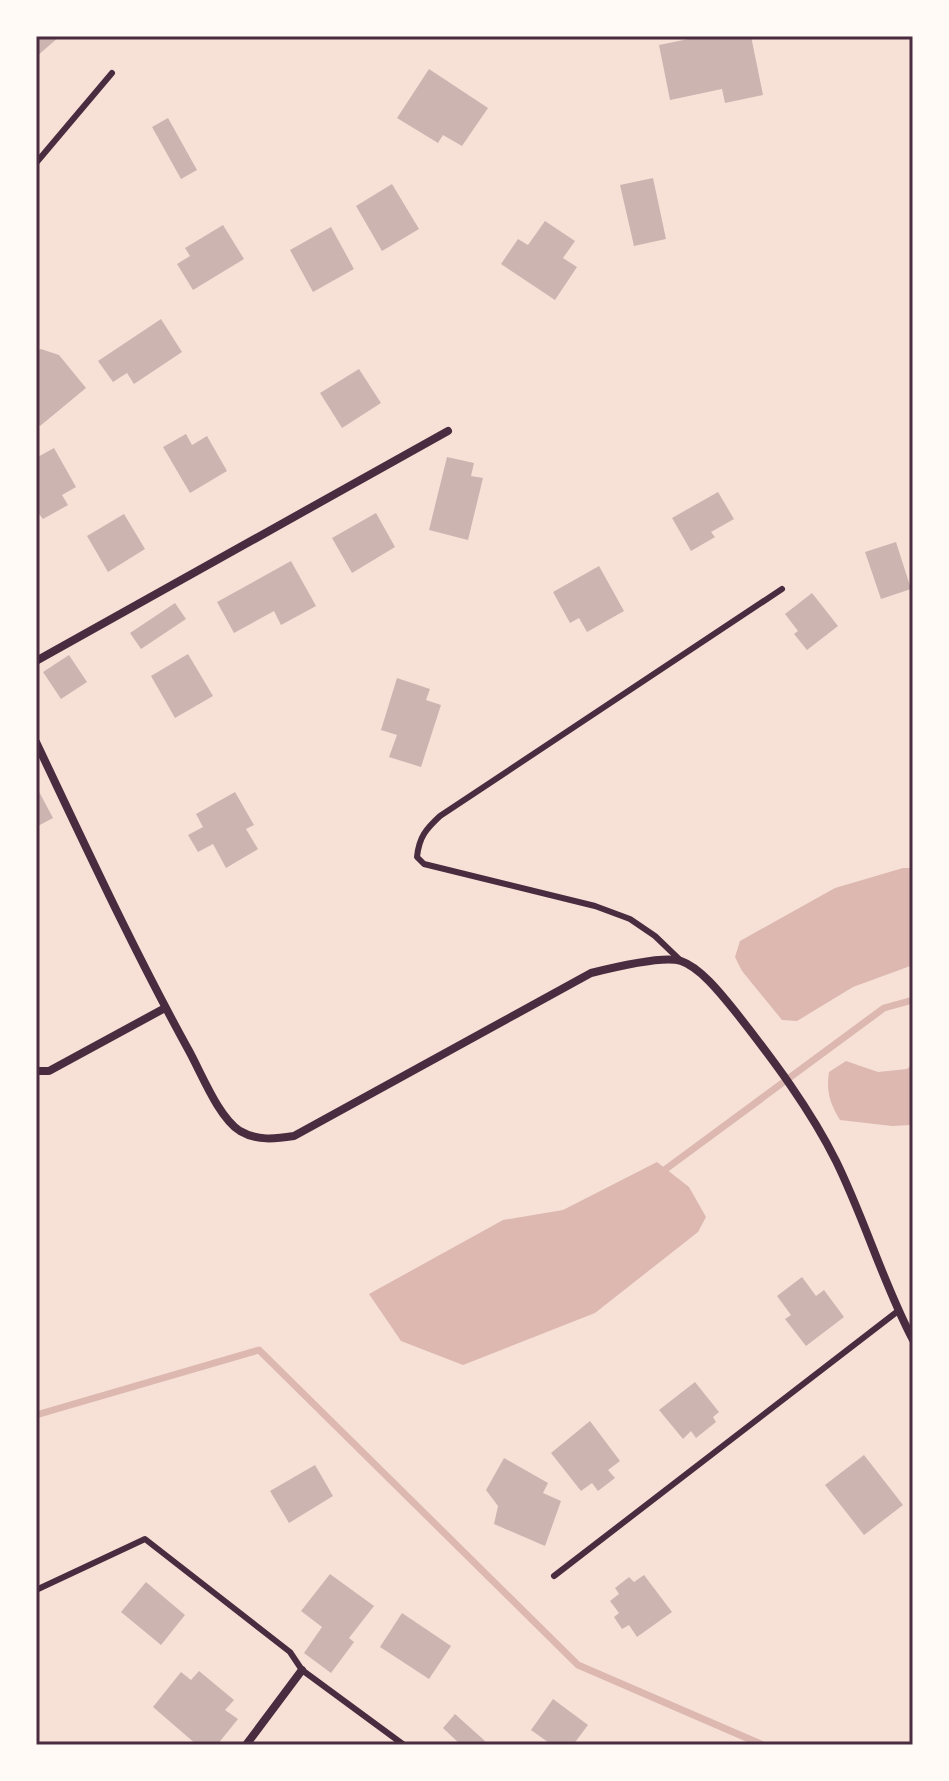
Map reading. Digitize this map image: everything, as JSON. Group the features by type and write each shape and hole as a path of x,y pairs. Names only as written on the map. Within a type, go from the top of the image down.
{"street":[{"path":"36,661 448,431"},
{"path":"36,742 165,1008 227,1119 240,1131 273,1139 294,1136 591,973 630,963 681,961 711,982 775,1061 794,1091 836,1161 913,1340"},
{"path":"36,1071 49,1071 165,1008"},
{"path":"246,1745 302,1670"}],"lane":[{"path":"36,163 112,73"},
{"path":"681,961 655,936 630,919 595,906 424,864 417,857 418,845 422,833 440,816 782,589"},
{"path":"554,1576 898,1311"},
{"path":"36,1590 145,1539 290,1652 302,1670 404,1745"}],"shaded area":[{"path":"903,868 913,868 913,965 853,987 797,1021 782,1020 742,971 735,957 740,941 835,888"},
{"path":"846,1061 878,1072 907,1069 913,1063 913,1128 910,1125 840,1120 830,1097 828,1079 829,1072"},
{"path":"657,1162 689,1187 706,1217 698,1232 595,1313 463,1365 401,1341 369,1294 503,1220 563,1210"}],"building":[{"path":"36,36 60,36 36,57"},
{"path":"703,36 751,36 763,95 725,103 722,89 670,100 659,45"},
{"path":"429,69 488,108 462,146 443,135 438,143 397,118"},
{"path":"168,118 197,170 181,179 152,127"},
{"path":"653,178 666,239 634,246 620,185"},
{"path":"392,184 419,229 382,251 356,206"},
{"path":"545,221 575,241 563,258 577,267 555,300 501,264 518,239 528,245"},
{"path":"223,225 244,259 193,290 177,264 190,256 185,248"},
{"path":"331,227 354,269 313,292 290,250"},
{"path":"161,319 182,352 134,384 127,373 113,382 98,361"},
{"path":"41,349 59,355 86,388 40,426 36,420 36,351"},
{"path":"359,369 381,403 342,428 320,393"},
{"path":"186,434 192,445 207,436 227,471 190,493 163,447"},
{"path":"54,448 76,487 62,495 68,505 43,519 36,510 36,458"},
{"path":"447,457 474,463 471,476 483,478 468,540 429,530"},
{"path":"718,492 734,519 711,532 715,537 691,551 672,518"},
{"path":"376,513 395,547 352,573 332,538"},
{"path":"124,514 145,549 108,572 87,536"},
{"path":"896,542 911,589 881,599 865,552"},
{"path":"291,561 316,606 281,625 274,611 234,633 217,602"},
{"path":"599,566 624,611 587,632 579,618 570,623 553,592"},
{"path":"812,593 838,626 807,650 794,634 798,631 785,614"},
{"path":"175,603 186,619 141,649 130,633"},
{"path":"188,654 213,696 175,718 151,676"},
{"path":"69,655 87,682 61,699 43,672"},
{"path":"397,678 430,689 426,700 441,705 421,767 389,757 397,735 381,730"},
{"path":"36,786 53,818 36,827"},
{"path":"235,792 254,825 246,829 258,849 226,868 213,844 198,852 188,835 203,827 196,814"},
{"path":"802,1277 816,1296 824,1290 844,1317 806,1346 785,1319 791,1315 777,1296"},
{"path":"695,1382 719,1412 713,1417 716,1422 696,1438 691,1431 683,1439 659,1410"},
{"path":"590,1421 620,1461 608,1470 615,1478 598,1491 592,1483 581,1491 551,1453"},
{"path":"864,1455 903,1505 864,1535 825,1485"},
{"path":"504,1458 548,1483 543,1493 561,1501 545,1546 494,1524 498,1506 486,1490"},
{"path":"315,1465 333,1496 289,1523 270,1491"},
{"path":"330,1574 374,1606 349,1638 354,1642 331,1673 304,1653 322,1627 301,1611"},
{"path":"644,1575 672,1612 637,1637 629,1625 622,1629 614,1617 619,1613 610,1601 619,1594 615,1588 629,1577 634,1582"},
{"path":"146,1582 185,1615 161,1645 121,1612"},
{"path":"402,1613 451,1646 429,1679 380,1647"},
{"path":"199,1671 234,1700 225,1710 238,1719 217,1745 197,1745 153,1707 181,1672 191,1680"},
{"path":"553,1699 588,1725 573,1745 552,1745 531,1730"},
{"path":"455,1714 485,1741 481,1745 461,1745 443,1728"}],"waterway":[{"path":"659,1174 884,1008 913,1000"},
{"path":"36,1415 259,1350 578,1665 763,1745"}]}
